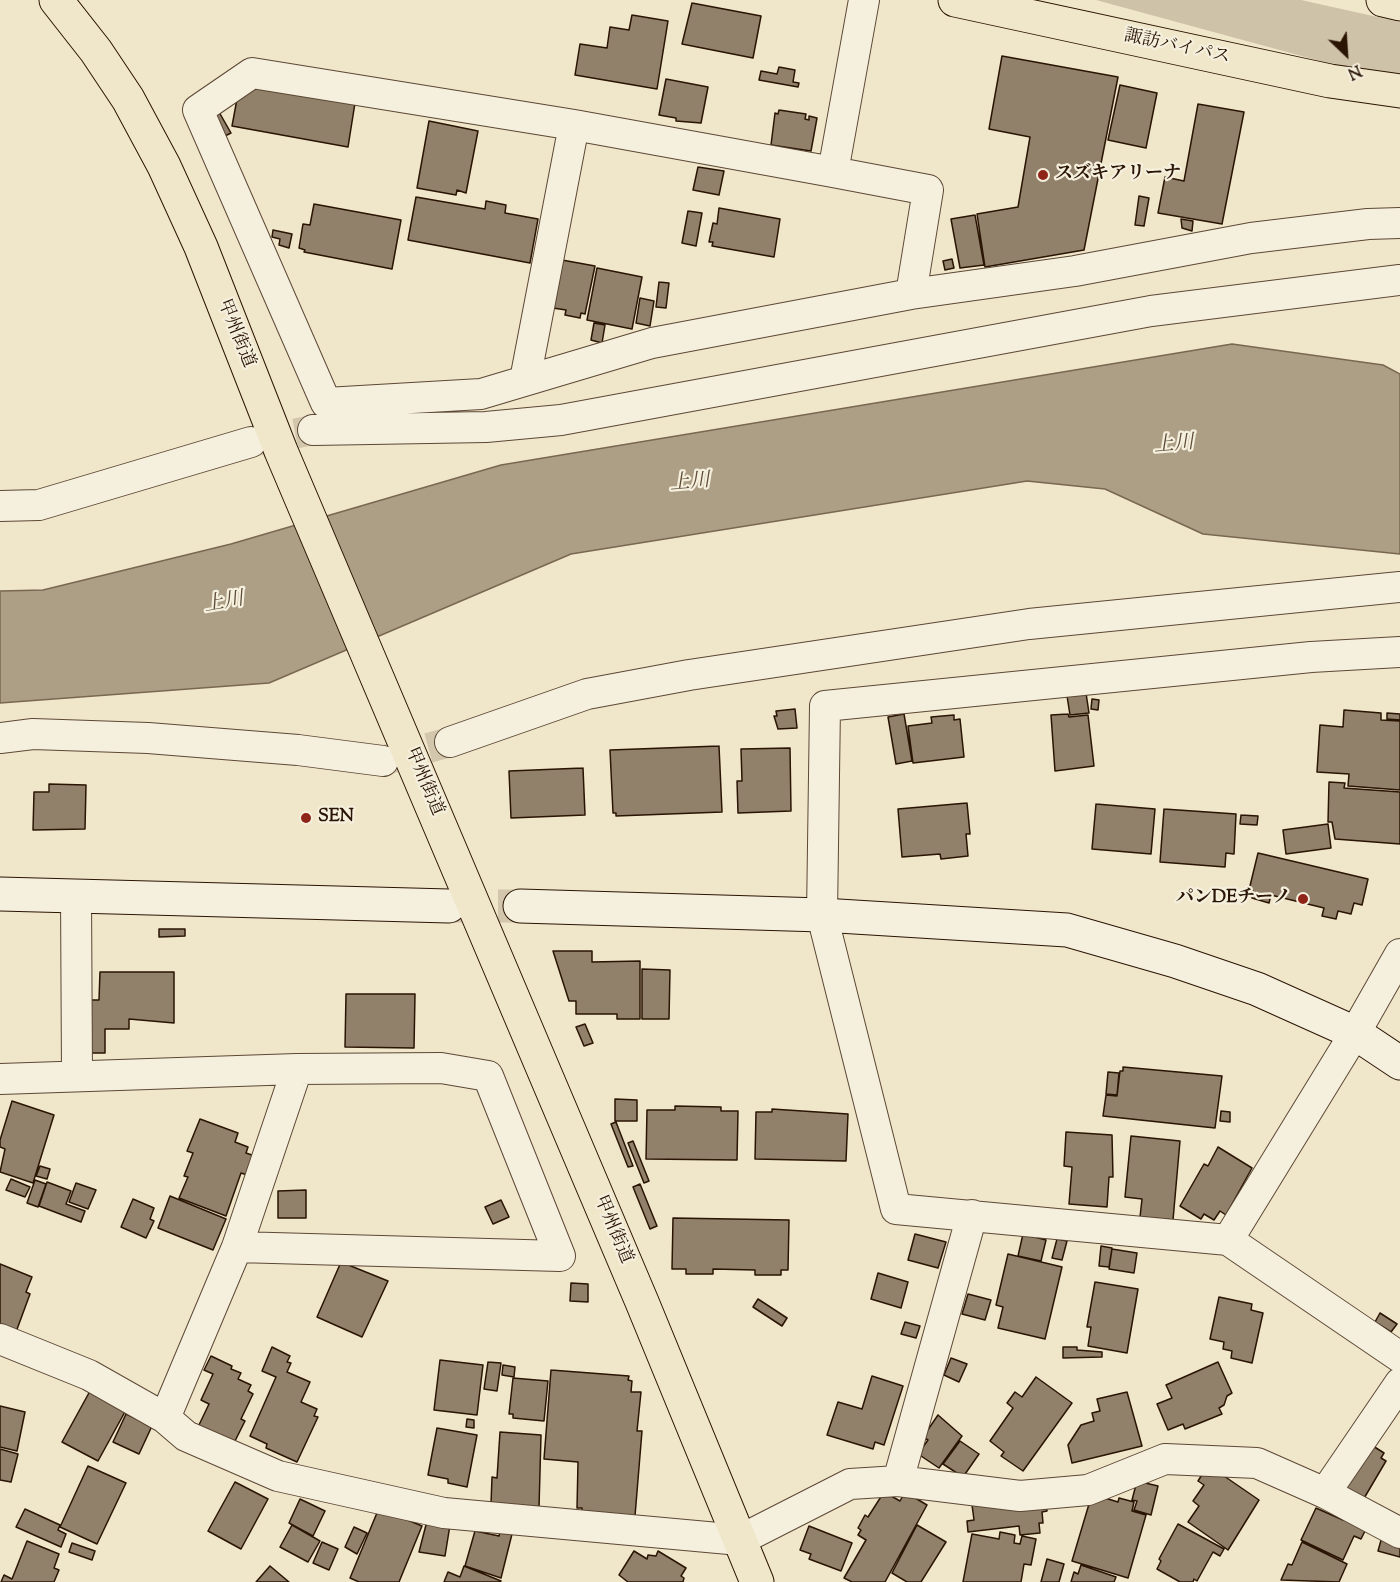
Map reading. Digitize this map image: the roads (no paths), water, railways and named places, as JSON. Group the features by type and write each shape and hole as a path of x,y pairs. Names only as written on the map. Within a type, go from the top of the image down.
{"highway":[{"name":"甲州街道","path":"56,0 96,51 128,99 164,166 201,247 266,447 386,693 757,1582"},
{"name":"諏訪バイパス","path":"955,0 1330,81 1400,91"},
{"path":"1383,0 1400,4"}],"street":[{"path":"833,172 864,0"},
{"path":"911,294 928,190 574,125 252,73 198,110 326,403 481,394 652,343 911,294 1075,271 1251,238 1400,222"},
{"path":"525,380 574,125"},
{"path":"313,430 486,427 561,420 1151,311 1400,280"},
{"path":"0,506 39,505 266,447"},
{"path":"450,742 587,694 689,675 1029,624 1400,587"},
{"path":"1400,652 1311,657 825,706 822,915 896,1209 1228,1240 1400,1358"},
{"path":"0,738 33,734 148,738 298,750 383,761"},
{"path":"0,894 450,906"},
{"path":"76,895 77,1075"},
{"path":"520,906 822,915 1067,930 1175,961 1257,989 1355,1033 1400,1063"},
{"path":"1228,1240 1355,1033 1400,954"},
{"path":"0,1079 297,1069 441,1068 488,1076 560,1256 237,1247"},
{"path":"165,1418 237,1247 297,1069"},
{"path":"898,1481 972,1215"},
{"path":"0,1339 89,1375 165,1418 186,1436 278,1476 444,1513 740,1540 850,1484 898,1481 1020,1496 1088,1490 1164,1458 1257,1463 1325,1493 1400,1533"},
{"path":"1325,1493 1400,1383"}],"water":[{"name":"上川","path":"1232,344 1383,365 1400,374 1400,554 1203,534 1105,489 1027,481 571,554 269,683 0,703 0,591 43,590 231,544 501,465"}],"tunnel":[{"path":"251,442 313,430"},
{"path":"385,760 450,742"},
{"path":"449,906 520,906"}],"place":[{"name":"スズキアリーナ","path":"1043,175"},
{"name":"SEN","path":"306,818"},
{"name":"パンDEチーノ","path":"1303,899"}]}
